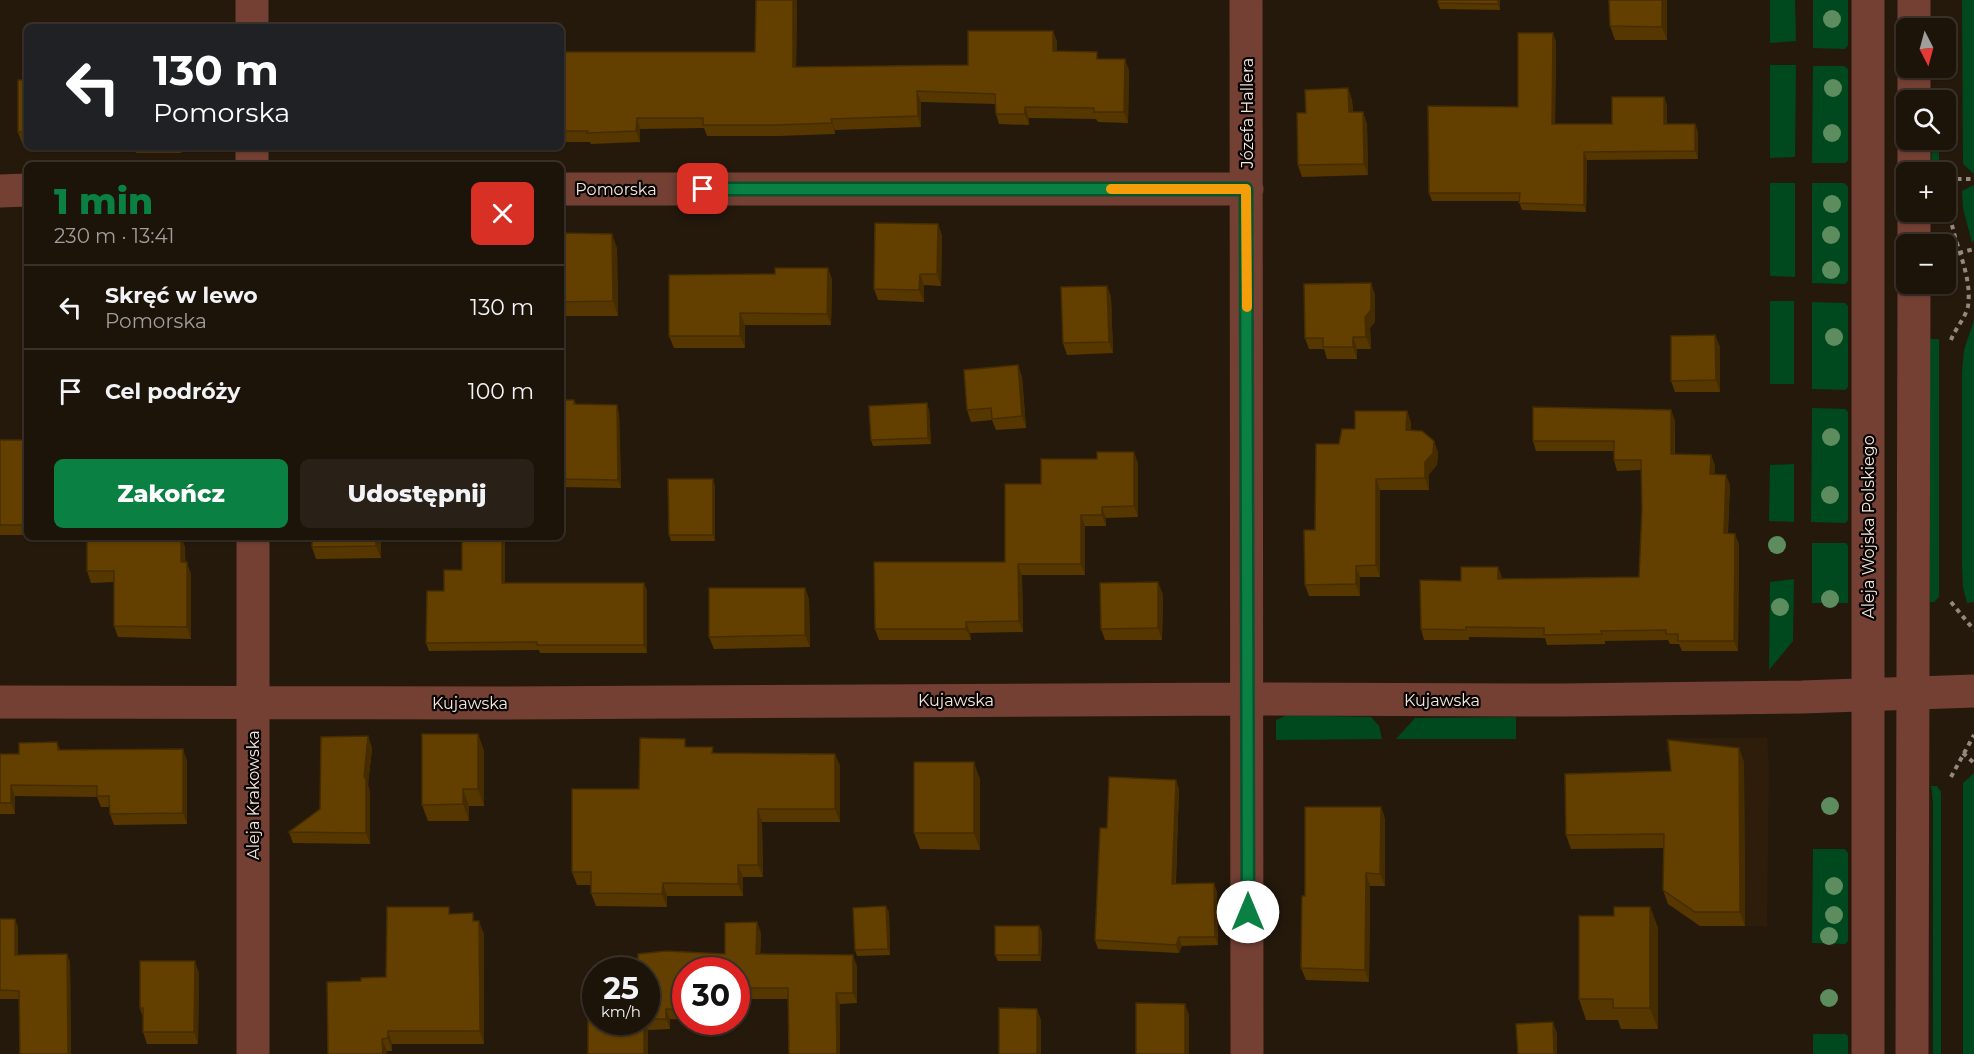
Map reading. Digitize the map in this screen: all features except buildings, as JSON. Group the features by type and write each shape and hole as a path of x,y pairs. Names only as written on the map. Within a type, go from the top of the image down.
{"street":[{"path":"252,0 252,24"},
{"name":"Józefa Hallera","path":"1246,0 1247,1054"},
{"name":"Aleja Wojska Polskiego","path":"1868,0 1868,1054"},
{"path":"1914,0 1914,18"},
{"name":"Pomorska","path":"564,189 1246,189"},
{"path":"0,191 24,190"},
{"path":"1912,1054 1914,294"},
{"name":"Aleja Krakowska","path":"253,540 253,1054"},
{"name":"Kujawska","path":"0,702 1562,700 1974,691"}],"path":[{"path":"1956,179 1974,179"},
{"path":"1956,256 1974,249"},
{"path":"1955,329 1968,308 1967,274 1959,253"},
{"path":"1963,753 1974,764"}],"shaded area":[{"path":"1666,738 1767,738 1769,766 1767,926 1700,926 1683,914 1673,756 1666,751"}],"green space":[{"path":"1770,0 1795,0 1796,41 1770,43"},
{"path":"1813,0 1848,0 1848,45 1845,49 1813,48"},
{"path":"1962,0 1974,0 1974,174 1963,164"},
{"path":"1770,65 1796,65 1795,157 1770,158"},
{"path":"1813,66 1844,66 1848,69 1848,160 1845,163 1812,163"},
{"path":"1932,150 1939,150 1939,162 1931,162"},
{"path":"1770,183 1795,183 1795,277 1770,276"},
{"path":"1812,183 1844,183 1848,187 1848,281 1845,284 1812,283"},
{"path":"1974,185 1974,240 1972,243 1963,208 1962,191"},
{"path":"1770,301 1794,301 1794,384 1770,384"},
{"path":"1812,302 1845,303 1848,306 1848,387 1845,390 1812,389"},
{"path":"1974,320 1974,602 1967,603 1963,587 1962,566 1962,372 1964,350"},
{"path":"1930,339 1939,339 1939,597 1934,602 1930,602"},
{"path":"1812,408 1845,409 1848,412 1848,520 1845,523 1811,522"},
{"path":"1794,464 1794,522 1769,521 1770,465"},
{"path":"1812,543 1846,543 1848,546 1848,603 1812,603"},
{"path":"1794,579 1793,641 1769,670 1770,582"},
{"path":"1287,715 1371,717 1379,726 1382,739 1276,740 1276,720"},
{"path":"1516,717 1516,739 1396,739 1415,718"},
{"path":"1974,773 1974,1054 1963,1054 1963,783"},
{"path":"1931,786 1937,786 1941,792 1941,1054 1933,1054 1933,803"},
{"path":"1813,849 1845,849 1848,853 1848,941 1845,944 1812,943"},
{"path":"1813,1034 1845,1034 1848,1036 1848,1054 1813,1054"}],"slow traffic":[{"path":"1111,189 1246,189 1247,307"}],"route":[{"path":"703,189 1246,189 1248,912"}]}
